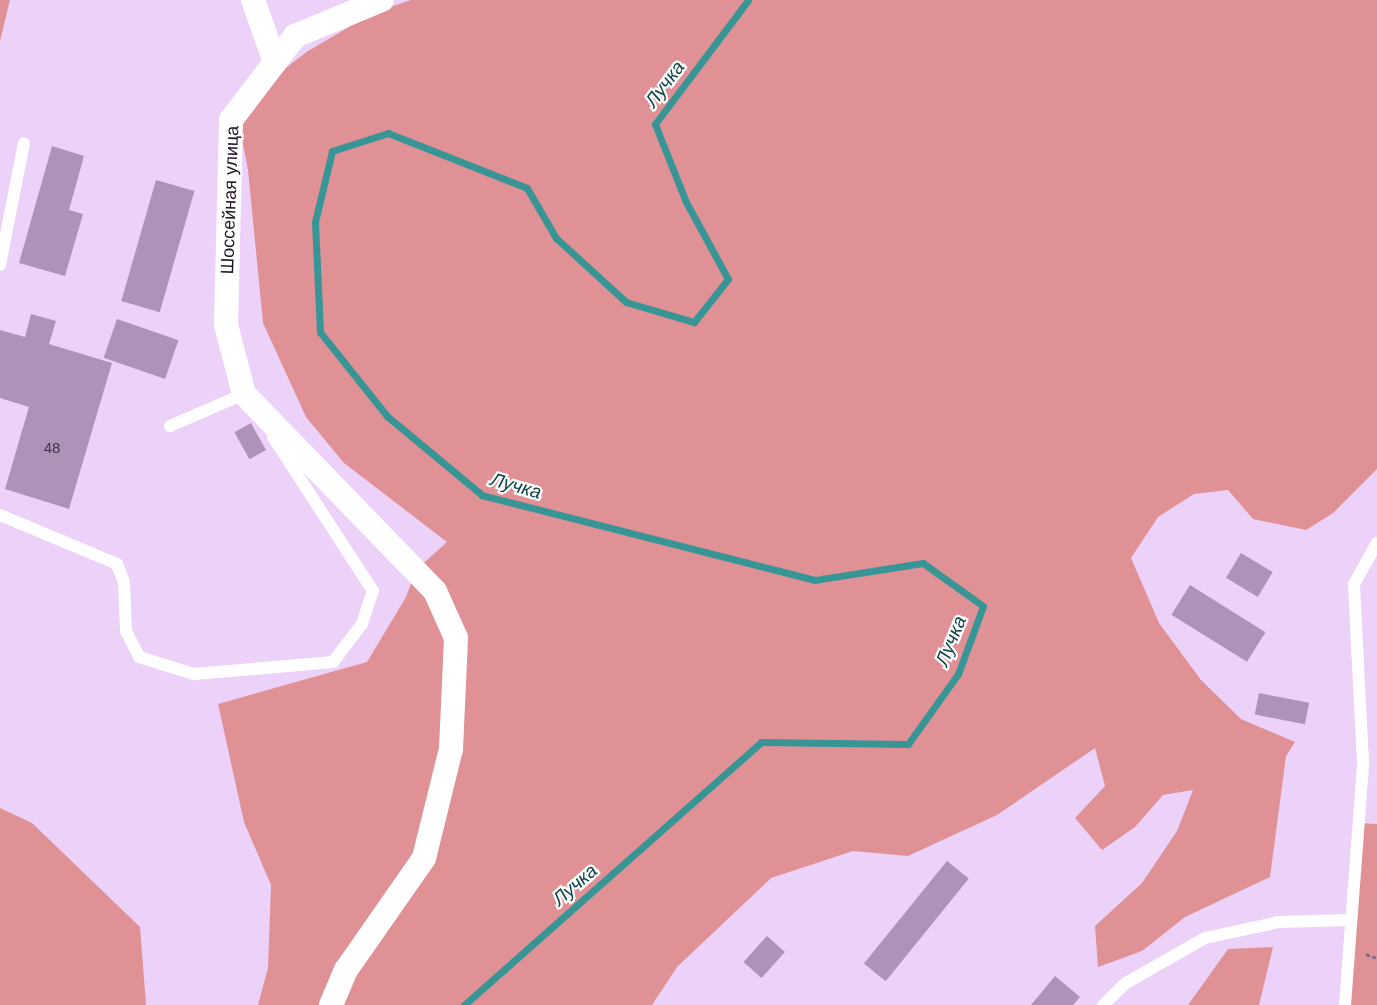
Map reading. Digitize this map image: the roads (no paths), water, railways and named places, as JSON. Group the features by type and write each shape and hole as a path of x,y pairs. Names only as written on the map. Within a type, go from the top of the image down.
{"street":[{"path":"253,0 275,62"},
{"name":"Шоссейная улица","path":"251,403 226,325 231,120 295,36 382,0"},
{"path":"251,403 435,591 456,638 451,749 424,858 346,970 331,1005"}],"lane":[{"path":"0,265 24,143"},
{"path":"0,514 117,564 124,582 126,632 139,657 194,674 333,662 362,624 373,591 251,403 170,426"},
{"path":"1345,1005 1349,920 1363,763 1354,584 1377,543"},
{"path":"1103,1005 1126,983 1205,938 1279,922 1349,920"}],"waterway":[{"name":"Лучка","path":"464,1005 761,742 908,744 958,674 983,606 923,563 815,580 482,495 387,416 320,332 315,222 332,151 388,133 527,188 556,238 626,302 694,322 728,279 686,202 655,124 748,0"}]}
